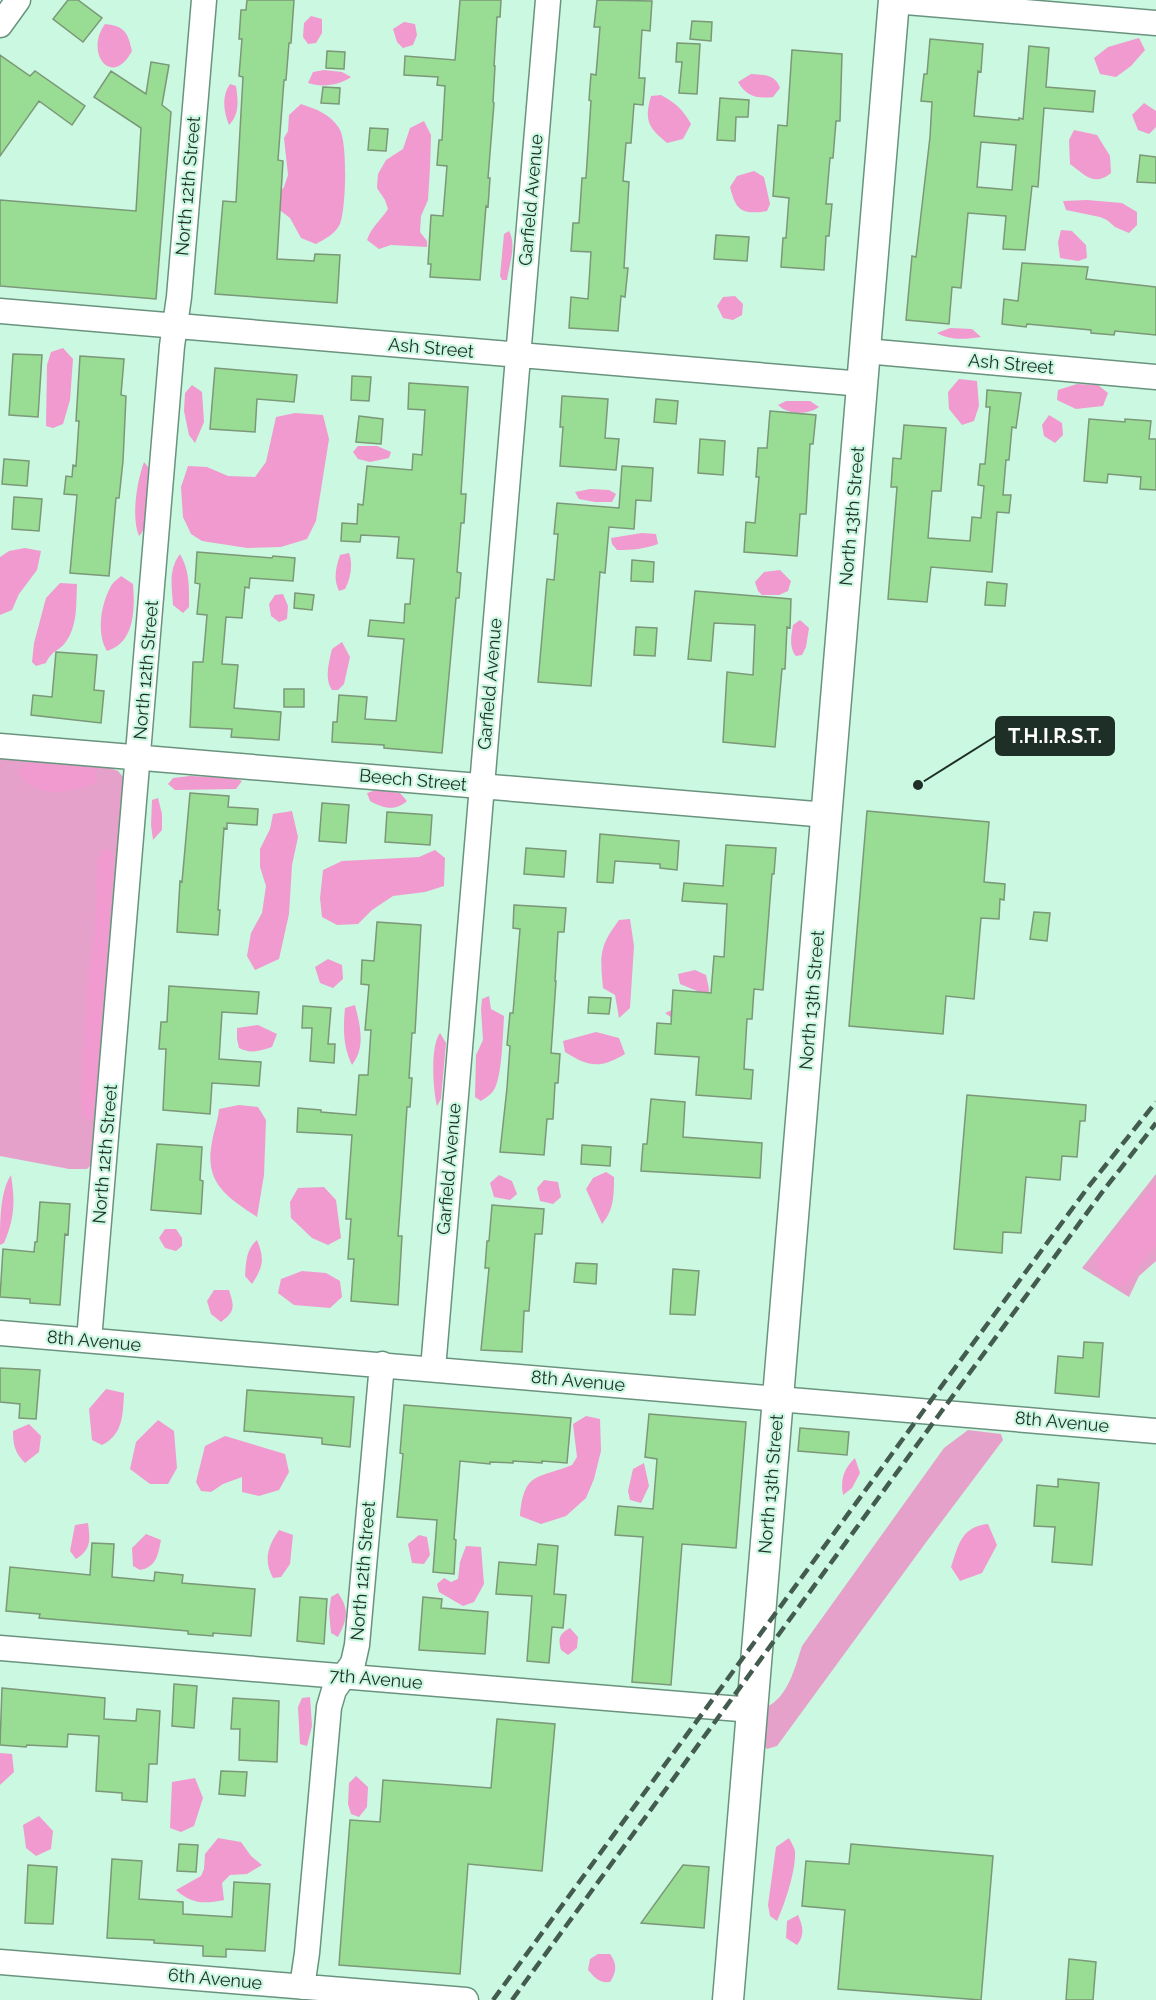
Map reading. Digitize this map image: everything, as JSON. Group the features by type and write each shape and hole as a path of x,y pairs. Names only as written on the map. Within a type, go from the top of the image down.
{"main road":[{"name":"North 13th Street","path":"728,2000 894,1"}],"street":[{"path":"0,25 18,0"},
{"name":"North 12th Street","path":"89,1340 204,0"},
{"name":"Garfield Avenue","path":"433,1369 548,0"},
{"path":"894,1 1156,23"},
{"name":"Ash Street","path":"0,311 863,384"},
{"name":"Ash Street","path":"865,351 1156,376"},
{"name":"Beech Street","path":"0,746 827,815"},
{"name":"8th Avenue","path":"0,1333 779,1397 1156,1431"},
{"name":"North 12th Street","path":"302,1987 308,1953 329,1707 334,1690 353,1663 357,1645 382,1364"},
{"name":"7th Avenue","path":"0,1648 752,1710"},
{"name":"6th Avenue","path":"0,1962 466,2000"}],"shaded area":[{"path":"311,16 322,19 322,33 316,43 308,44 303,37 304,23"},
{"path":"404,22 415,24 417,35 413,45 403,48 397,42 393,29"},
{"path":"105,24 121,29 127,35 131,45 132,51 124,62 116,67 109,67 103,63 99,55 99,35"},
{"path":"1139,38 1145,50 1131,66 1116,77 1100,74 1094,58 1108,47"},
{"path":"324,70 342,72 351,77 331,85 308,83 313,72"},
{"path":"751,74 772,78 780,88 773,97 752,96 744,91 738,82"},
{"path":"230,84 236,86 238,102 237,112 229,125 224,104 225,94"},
{"path":"661,95 679,107 691,124 683,139 667,143 649,123 648,112 651,96"},
{"path":"1144,103 1156,111 1156,127 1149,134 1138,130 1132,115"},
{"path":"301,104 331,119 339,128 344,146 345,190 340,224 333,233 316,244 301,238 290,218 277,208 277,196 284,187 288,175 284,138 288,131 289,115"},
{"path":"424,121 431,135 428,200 421,216 420,232 427,241 427,247 391,245 379,249 367,240 388,209 377,188 378,174 386,160 403,149 410,128"},
{"path":"1074,130 1097,135 1110,156 1111,173 1100,179 1090,178 1070,164 1069,140"},
{"path":"754,171 764,177 770,204 767,211 741,210 732,195 730,187 737,176"},
{"path":"1087,200 1122,203 1137,212 1137,225 1129,233 1100,217 1066,210 1063,201"},
{"path":"1061,230 1072,231 1086,245 1087,258 1078,261 1060,258 1058,242"},
{"path":"509,231 512,255 507,280 502,280 500,276 504,234"},
{"path":"735,296 743,304 742,315 733,320 723,318 717,306 723,297"},
{"path":"950,328 972,329 981,337 953,338 937,333"},
{"path":"63,348 73,359 70,400 63,424 53,428 46,426 47,365 51,352"},
{"path":"959,379 977,381 979,406 974,421 962,425 949,409 948,392"},
{"path":"1077,384 1098,385 1108,393 1103,406 1076,409 1057,400 1058,390"},
{"path":"192,385 202,392 204,422 195,443 189,435 184,411 185,393"},
{"path":"786,401 810,401 819,407 809,411 792,412 778,405"},
{"path":"295,413 323,415 329,439 316,521 307,539 281,547 247,548 202,541 191,534 183,517 181,487 188,466 207,467 228,476 255,477 266,462 276,417"},
{"path":"1049,415 1062,423 1063,435 1055,443 1044,436 1042,425"},
{"path":"358,446 377,446 391,452 389,458 370,462 358,459 353,452"},
{"path":"144,462 152,472 151,497 147,522 139,536 135,519 136,499"},
{"path":"590,489 609,490 616,494 612,502 595,502 579,499 575,492"},
{"path":"642,533 656,534 658,544 638,549 617,550 612,544 611,538"},
{"path":"25,548 41,551 37,570 19,594 12,610 0,615 0,557 9,551"},
{"path":"349,553 350,576 345,589 339,591 336,578 337,564 340,555"},
{"path":"180,554 186,567 189,586 189,607 183,613 173,605 172,572"},
{"path":"780,570 791,581 788,591 779,595 762,595 755,582 764,572"},
{"path":"121,576 133,584 133,614 128,633 123,641 107,651 102,636 102,610 111,586"},
{"path":"60,583 77,584 76,615 72,629 65,643 46,663 36,666 32,662 34,643 46,598"},
{"path":"283,594 288,606 287,619 279,622 271,616 269,604 275,595"},
{"path":"800,620 809,628 806,647 802,655 796,656 791,646 792,633 793,625"},
{"path":"342,642 350,657 344,684 338,690 332,690 328,676 332,649"},
{"path":"0,757 102,765 118,771 125,779 91,1165 87,1169 69,1169 0,1156"},
{"path":"28,763 95,768 97,782 66,791 44,791 26,782 18,774 23,765"},
{"path":"190,776 234,778 242,781 236,789 175,790 168,784 173,778"},
{"path":"376,790 400,793 407,801 393,808 379,806 370,801 367,793"},
{"path":"158,798 162,814 162,830 153,840 152,800"},
{"path":"292,811 298,837 292,865 289,914 279,959 255,970 247,956 251,933 262,913 266,886 260,867 260,849 270,829 273,814"},
{"path":"110,849 114,858 95,1105 90,1121 82,1117 81,1091 88,973 96,911 97,861 103,850"},
{"path":"435,850 445,858 444,886 425,892 393,896 372,910 358,924 337,925 322,917 320,898 323,870 342,861 419,857"},
{"path":"630,919 634,946 630,1008 619,1018 615,995 603,988 601,959 604,945 619,920"},
{"path":"328,959 342,965 343,979 333,988 320,983 315,967"},
{"path":"695,970 706,975 709,989 707,1019 672,1018 665,1013 672,1010 696,1010 697,991 680,984 678,974"},
{"path":"489,996 491,1009 504,1016 503,1043 495,1088 481,1101 475,1097 476,1055 483,1040 482,999"},
{"path":"355,1005 360,1028 360,1043 352,1065 345,1044 344,1023 345,1008"},
{"path":"258,1025 277,1034 272,1047 259,1051 239,1048 237,1028"},
{"path":"596,1032 619,1038 625,1054 608,1062 595,1064 581,1061 565,1052 563,1041"},
{"path":"440,1033 446,1043 441,1099 437,1106 434,1090 434,1058"},
{"path":"239,1105 258,1107 266,1120 264,1175 257,1217 227,1195 220,1187 211,1168 210,1156 219,1109"},
{"path":"606,1172 614,1177 613,1196 611,1208 602,1224 586,1189 593,1178"},
{"path":"1156,1174 1156,1261 1139,1276 1129,1297 1082,1268"},
{"path":"11,1175 12,1217 8,1234 4,1243 0,1245 3,1198"},
{"path":"499,1175 512,1181 517,1194 510,1200 494,1197 490,1183"},
{"path":"544,1180 558,1182 561,1197 553,1204 540,1201 537,1188"},
{"path":"1156,1183 1156,1246 1128,1283 1118,1287 1101,1273 1096,1253"},
{"path":"324,1187 336,1200 341,1238 328,1245 312,1238 291,1218 290,1202 298,1188"},
{"path":"165,1229 176,1229 182,1238 182,1246 176,1251 165,1248 159,1238"},
{"path":"257,1240 262,1263 252,1284 245,1276 246,1266 249,1252"},
{"path":"302,1271 326,1273 340,1281 342,1297 330,1308 294,1305 278,1293 281,1279"},
{"path":"214,1290 229,1290 232,1300 229,1315 221,1322 211,1314 207,1301"},
{"path":"106,1389 124,1393 123,1409 118,1430 109,1441 102,1445 92,1440 89,1409"},
{"path":"586,1416 600,1419 601,1451 594,1479 586,1498 566,1516 541,1524 520,1516 525,1491 534,1479 572,1465 577,1457 573,1424"},
{"path":"158,1420 174,1431 177,1468 168,1484 150,1484 130,1469 136,1442"},
{"path":"29,1424 41,1436 39,1452 25,1463 15,1448 13,1431"},
{"path":"968,1430 1001,1434 1003,1440 777,1746 767,1749 762,1742 766,1707 774,1703 785,1689 802,1646 944,1448"},
{"path":"225,1436 285,1454 289,1472 279,1490 259,1496 242,1492 242,1477 223,1484 211,1492 201,1491 196,1482 205,1446"},
{"path":"855,1458 860,1473 852,1488 843,1495 844,1475"},
{"path":"644,1463 649,1486 641,1503 630,1500 628,1491 633,1469"},
{"path":"88,1523 89,1543 85,1551 76,1559 70,1551 75,1525"},
{"path":"988,1524 997,1545 982,1573 960,1581 951,1567 959,1544 972,1529"},
{"path":"279,1530 293,1535 290,1564 281,1577 273,1578 268,1565 268,1553"},
{"path":"146,1534 161,1540 158,1555 153,1563 140,1570 133,1566 132,1548"},
{"path":"419,1535 427,1537 430,1555 424,1564 412,1563 408,1544"},
{"path":"466,1546 481,1547 484,1584 474,1602 463,1606 439,1592 437,1584 444,1578 451,1582 458,1579 460,1562"},
{"path":"338,1593 346,1615 338,1637 331,1633 329,1612 331,1597"},
{"path":"570,1628 578,1637 577,1648 568,1655 561,1650 560,1639 562,1634"},
{"path":"310,1697 312,1726 307,1746 300,1744 298,1707 302,1698"},
{"path":"0,1753 12,1754 14,1772 0,1785"},
{"path":"356,1776 368,1787 367,1807 359,1817 351,1814 348,1804 349,1783"},
{"path":"195,1778 203,1798 194,1826 181,1832 170,1828 172,1782"},
{"path":"39,1816 53,1831 51,1849 36,1856 26,1848 23,1825"},
{"path":"218,1838 241,1842 251,1856 262,1865 247,1874 230,1875 222,1883 224,1900 204,1902 187,1898 176,1890 201,1876 205,1854"},
{"path":"789,1838 795,1851 794,1868 777,1921 770,1916 768,1905 776,1847"},
{"path":"798,1915 802,1930 797,1945 786,1938 787,1921"},
{"path":"598,1954 610,1954 614,1961 615,1971 610,1982 603,1982 588,1970 590,1959"}],"building":[{"path":"68,0 78,0 102,18 83,42 53,19"},
{"path":"247,0 294,0 291,43 289,43 286,80 284,80 278,160 283,161 277,259 314,261 315,254 340,255 337,303 215,294 223,201 236,202 243,77 239,76 242,39 239,39 241,10 246,10"},
{"path":"460,0 501,0 500,17 497,17 494,103 488,178 490,178 480,280 430,277 431,264 428,264 431,215 443,216 447,166 437,165 439,140 442,140 445,86 437,85 438,77 404,75 405,56 455,60"},
{"path":"597,0 652,1 650,31 642,30 639,78 645,78 643,105 634,104 631,143 626,143 623,181 629,182 624,268 628,268 625,297 621,296 618,331 569,328 571,297 588,299 591,252 571,251 573,223 579,223 582,178 586,178 591,74 596,75 600,27 594,27"},
{"path":"692,21 712,22 711,41 690,39"},
{"path":"930,39 983,44 974,116 1019,120 1019,118 1023,119 1029,46 1049,48 1046,87 1095,91 1093,112 1044,108 1038,187 1032,186 1025,250 1003,249 1006,216 968,213 961,288 952,287 949,324 906,320 912,256 916,257 930,137 932,102 921,101 924,74 927,74","holes":["981,142 1016,145 1012,190 977,187"]},
{"path":"677,43 700,44 697,94 679,93 682,62 676,62"},
{"path":"792,50 842,54 840,121 836,121 833,158 830,158 826,204 832,204 829,236 826,236 824,270 781,267 789,198 773,196 778,125 787,126"},
{"path":"327,51 345,52 344,69 326,68"},
{"path":"0,55 30,76 35,71 85,106 72,125 39,101 0,156"},
{"path":"151,62 169,65 162,105 171,112 156,299 0,286 0,200 136,211 141,128 94,97 111,71 146,94"},
{"path":"323,87 340,88 339,104 321,103"},
{"path":"720,98 749,100 748,117 736,117 735,141 717,140"},
{"path":"370,128 388,129 386,151 368,150"},
{"path":"1140,155 1156,157 1156,183 1137,182"},
{"path":"716,235 749,237 747,261 714,259"},
{"path":"1022,263 1088,267 1086,279 1156,287 1156,335 1115,331 1114,335 1091,333 1091,330 1002,324 1004,299 1018,301"},
{"path":"13,354 42,355 38,417 9,415"},
{"path":"80,356 124,359 121,395 126,396 123,461 119,498 116,498 109,576 70,573 77,495 64,494 66,476 72,477 73,465 76,466"},
{"path":"215,368 297,375 294,402 257,399 255,432 210,429"},
{"path":"352,376 371,377 369,401 351,400"},
{"path":"409,383 468,387 461,494 466,494 457,572 461,573 459,598 456,598 442,753 384,748 384,745 332,742 333,722 337,722 339,695 367,697 365,719 396,721 404,639 368,636 370,620 404,623 405,604 410,604 414,559 397,558 399,537 361,535 360,542 341,541 342,523 357,524 358,504 363,505 367,466 412,470 413,454 422,455 425,410 408,409"},
{"path":"987,390 1021,393 1016,428 1012,427 1009,460 1006,460 1003,495 1011,495 1009,513 997,512 992,572 931,567 927,602 888,599 897,487 891,487 893,458 901,459 904,425 946,428 941,491 932,491 928,538 970,541 972,517 981,518 984,486 978,485 980,464 985,464 990,407 986,407"},
{"path":"562,396 608,399 605,438 619,439 616,470 560,466 563,427 560,427"},
{"path":"656,399 678,401 676,424 654,422"},
{"path":"770,411 816,415 813,444 810,444 806,514 800,514 797,556 744,552 746,522 755,523 759,477 756,477 758,448 767,448"},
{"path":"359,416 383,419 381,444 356,442"},
{"path":"1089,419 1125,422 1125,419 1151,421 1149,439 1156,439 1156,490 1140,489 1141,477 1108,474 1107,483 1084,481"},
{"path":"700,439 725,441 723,475 698,473"},
{"path":"4,459 29,461 27,486 2,484"},
{"path":"622,466 653,468 651,501 636,500 634,529 609,527 605,573 600,572 591,686 538,682 547,579 554,580 558,534 554,534 557,503 619,508"},
{"path":"14,497 42,499 39,531 12,529"},
{"path":"197,552 295,558 293,581 250,578 249,588 245,587 242,618 226,617 222,664 238,665 234,708 281,712 279,740 231,737 232,729 190,727 193,662 203,662 207,615 197,614 200,584 195,583"},
{"path":"632,560 654,562 653,582 631,581"},
{"path":"987,582 1007,584 1005,606 985,605"},
{"path":"695,591 791,599 790,628 787,627 785,669 782,669 775,747 723,742 727,672 753,675 755,625 714,623 711,661 688,659"},
{"path":"295,593 314,595 312,610 294,608"},
{"path":"636,627 657,628 655,656 634,655"},
{"path":"56,652 97,655 94,690 104,691 101,723 31,715 33,695 52,697"},
{"path":"284,689 304,689 304,707 284,707"},
{"path":"190,793 229,796 228,807 258,809 257,825 227,823 227,829 224,828 218,935 177,932"},
{"path":"322,803 349,805 346,843 319,841"},
{"path":"867,811 989,822 984,882 1005,884 1004,900 1000,899 999,919 981,918 974,999 946,996 943,1034 849,1026"},
{"path":"387,812 432,815 430,845 385,842"},
{"path":"600,834 679,841 677,870 660,868 660,864 615,861 613,883 597,882"},
{"path":"726,845 776,848 763,990 754,989 752,1019 747,1019 744,1069 753,1070 751,1099 696,1095 699,1057 655,1054 657,1023 671,1024 673,990 711,993 714,956 724,957 727,904 682,901 684,883 723,886"},
{"path":"526,848 566,851 564,877 524,874"},
{"path":"514,905 566,908 564,932 558,932 551,1053 560,1054 558,1083 555,1083 553,1119 547,1119 544,1155 500,1152 510,1046 507,1045 510,1013 513,1013 520,929 513,928"},
{"path":"1034,912 1050,913 1047,941 1030,939"},
{"path":"377,922 421,925 415,1033 412,1033 409,1078 412,1078 410,1107 407,1107 398,1236 402,1236 398,1305 351,1301 354,1259 348,1259 351,1219 346,1219 352,1135 297,1132 298,1108 356,1115 359,1075 368,1075 371,1030 365,1030 369,985 361,984 362,960 374,961"},
{"path":"169,986 259,992 257,1014 222,1012 219,1059 261,1062 259,1086 212,1083 210,1114 163,1110 166,1049 159,1049 161,1022 167,1022"},
{"path":"589,997 611,998 609,1014 588,1013"},
{"path":"303,1006 331,1008 328,1044 335,1044 334,1063 310,1061 312,1028 302,1028"},
{"path":"967,1095 1086,1105 1085,1121 1080,1121 1077,1157 1062,1156 1060,1180 1026,1177 1021,1233 1003,1232 1002,1253 954,1249"},
{"path":"651,1099 685,1102 683,1137 762,1143 760,1178 641,1171 643,1144 647,1144"},
{"path":"157,1144 202,1147 201,1214 151,1210"},
{"path":"582,1145 611,1147 610,1166 581,1164"},
{"path":"40,1202 70,1204 68,1235 65,1234 60,1305 30,1303 30,1299 0,1297 3,1249 34,1252"},
{"path":"492,1205 544,1209 542,1234 535,1234 529,1311 524,1311 522,1352 481,1350 489,1268 485,1268 487,1241 489,1241"},
{"path":"576,1263 597,1264 596,1284 574,1282"},
{"path":"673,1269 699,1271 695,1315 670,1314"},
{"path":"1084,1342 1103,1343 1099,1397 1055,1393 1058,1356 1083,1358"},
{"path":"0,1368 40,1370 36,1419 19,1418 20,1404 0,1402"},
{"path":"247,1390 354,1397 350,1447 322,1444 322,1438 244,1431"},
{"path":"404,1405 571,1418 567,1463 513,1461 513,1463 490,1462 490,1464 460,1461 454,1539 456,1540 454,1574 433,1572 437,1520 397,1517 403,1454 400,1453"},
{"path":"649,1414 746,1422 736,1548 682,1544 671,1685 632,1682 643,1537 615,1535 618,1506 653,1509 657,1459 645,1457"},
{"path":"800,1428 849,1432 847,1455 798,1451"},
{"path":"1058,1479 1099,1483 1092,1565 1052,1562 1055,1527 1034,1526 1037,1485 1058,1487"},
{"path":"92,1543 114,1544 112,1577 154,1581 155,1572 183,1575 182,1583 255,1589 251,1636 188,1634 188,1631 39,1618 40,1614 6,1611 10,1567 90,1575"},
{"path":"538,1544 558,1546 554,1594 566,1595 563,1628 552,1627 549,1663 527,1661 532,1596 496,1594 499,1562 536,1565"},
{"path":"300,1597 327,1599 324,1644 297,1641"},
{"path":"423,1597 442,1599 441,1608 488,1612 485,1654 419,1650"},
{"path":"174,1684 197,1686 194,1728 172,1726"},
{"path":"2,1688 105,1698 104,1719 136,1721 137,1709 160,1711 157,1764 149,1764 147,1802 122,1800 122,1793 96,1791 99,1736 68,1734 67,1747 0,1745"},
{"path":"233,1698 279,1701 277,1762 239,1760 240,1729 231,1729"},
{"path":"497,1719 555,1724 542,1871 468,1864 460,1974 339,1965 350,1820 380,1822 383,1780 491,1788"},
{"path":"221,1771 247,1772 245,1796 219,1794"},
{"path":"179,1844 198,1845 196,1872 177,1871"},
{"path":"851,1844 993,1856 981,2000 838,1989 845,1910 802,1906 806,1861 849,1864"},
{"path":"112,1859 142,1861 139,1899 183,1902 183,1914 232,1917 234,1882 270,1884 265,1951 226,1949 226,1957 203,1956 203,1946 154,1943 154,1940 107,1938"},
{"path":"28,1865 57,1867 53,1924 25,1923"},
{"path":"683,1865 709,1867 704,1928 641,1923"},
{"path":"1069,1959 1096,1962 1093,2000 1066,2000"}],"railway":[{"path":"493,2000 1089,1186 1156,1102"},
{"path":"512,2000 1100,1195 1156,1123"}],"place":[{"name":"T.H.I.R.S.T.","path":"918,785"}]}
